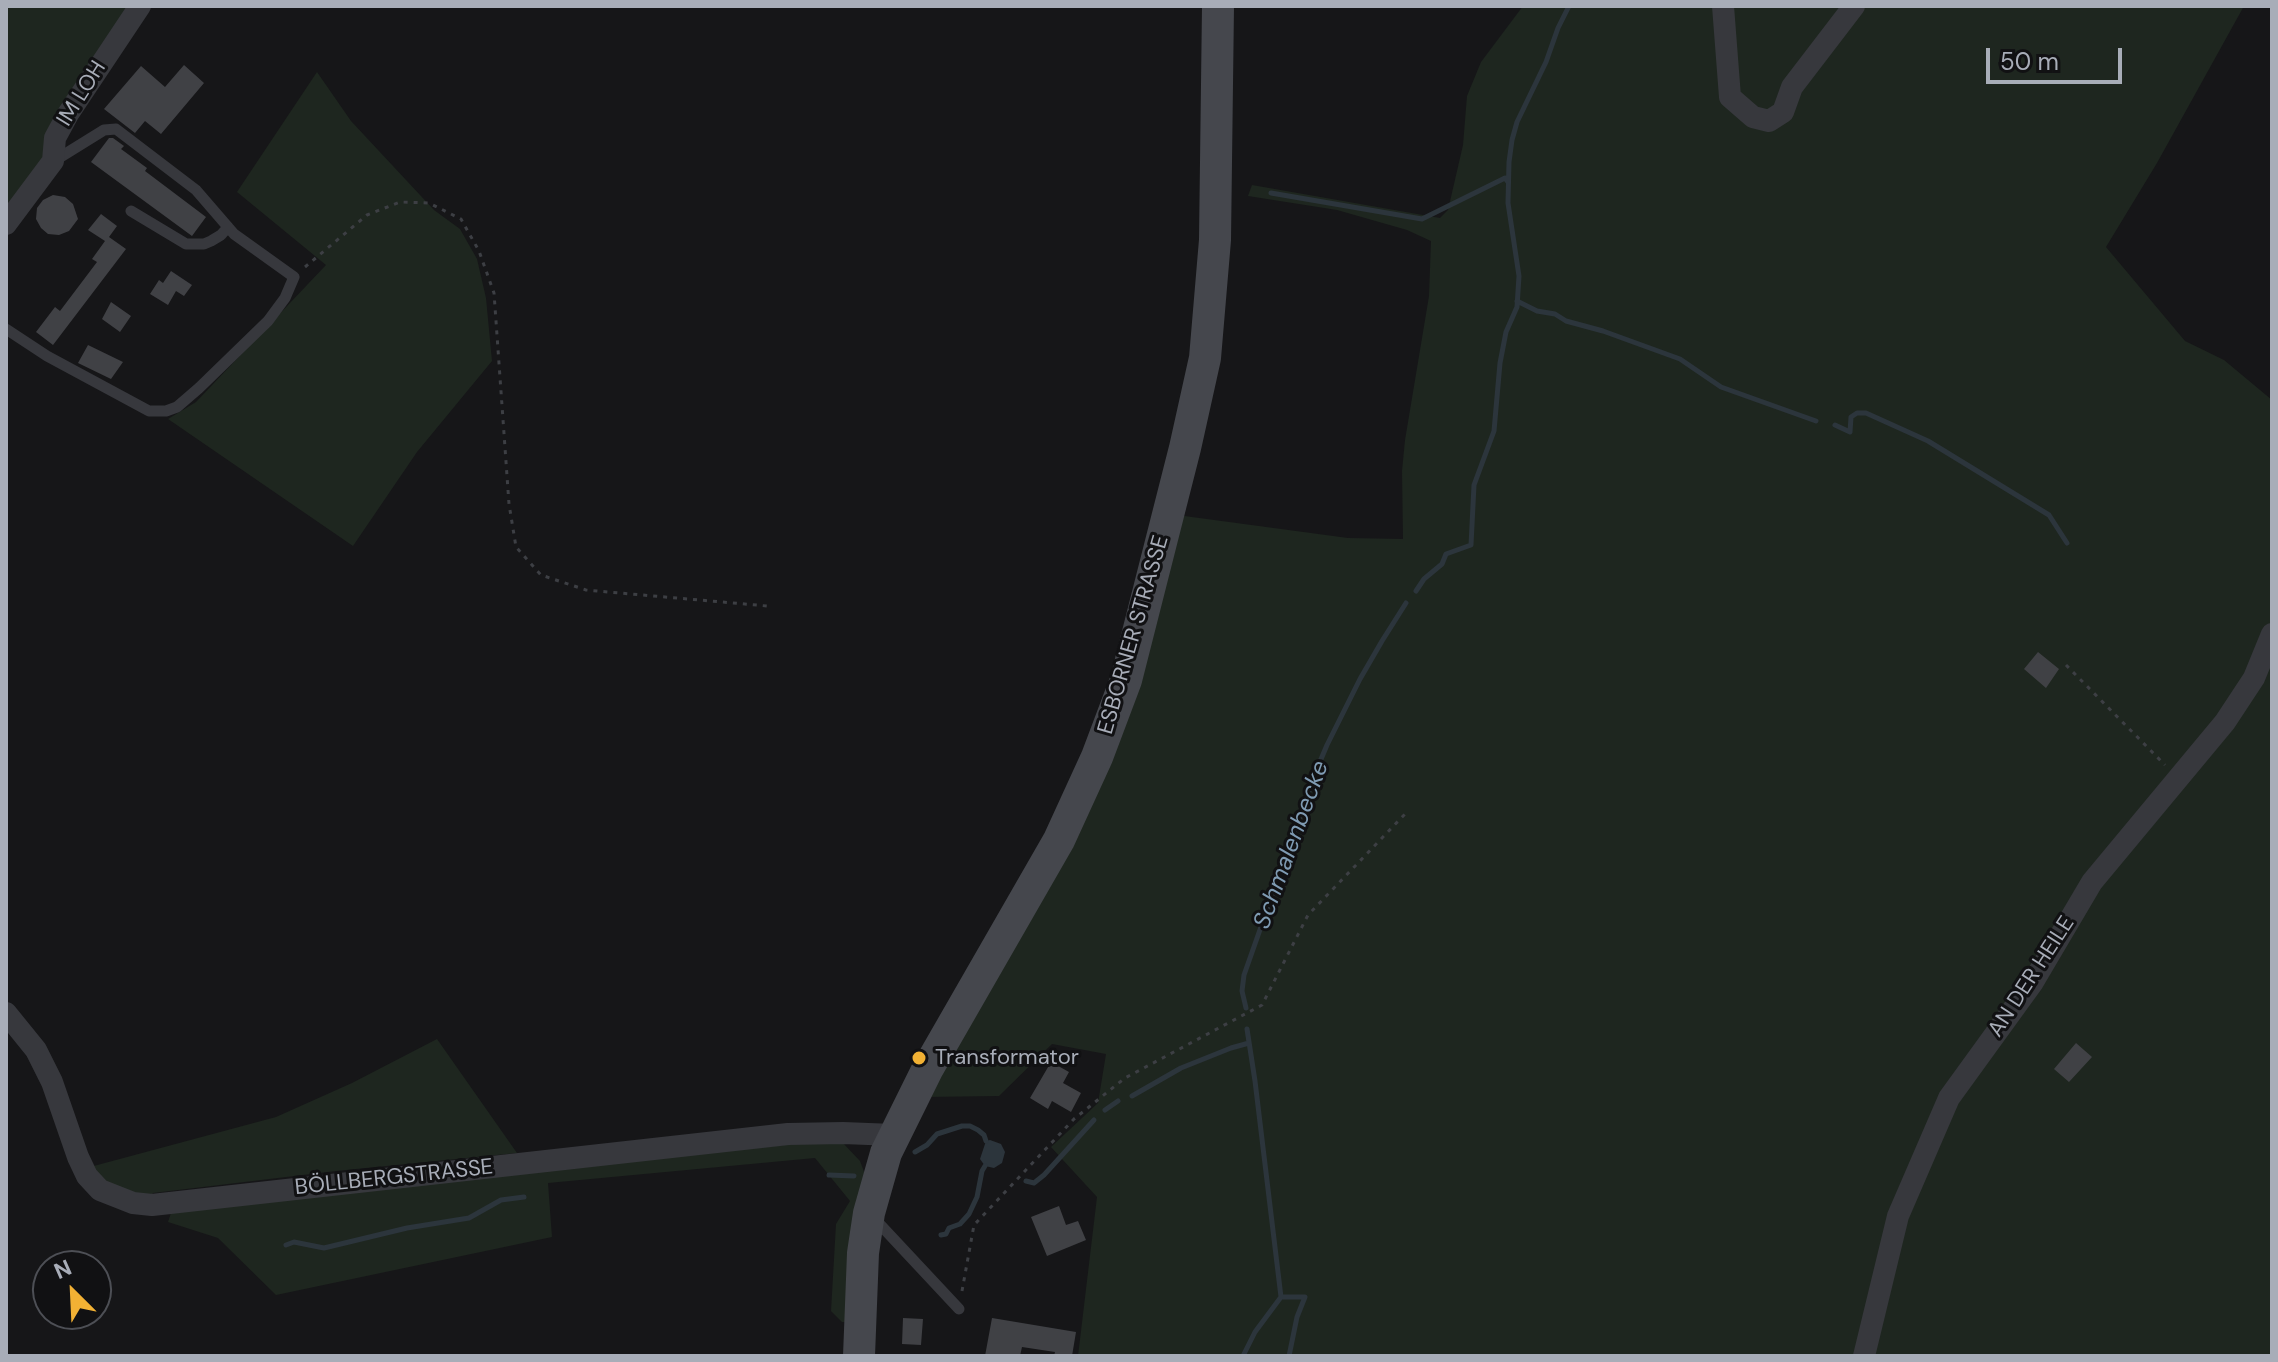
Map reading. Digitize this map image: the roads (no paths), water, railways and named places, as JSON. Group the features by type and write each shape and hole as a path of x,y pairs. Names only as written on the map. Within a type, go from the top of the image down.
{"main road":[{"name":"ESBORNER STRASSE","path":"859,1356 862,1276 869,1213 886,1153 928,1068 1059,840 1097,757 1126,680 1205,358 1215,240 1218,6"}],"street":[{"name":"IM LOH","path":"6,224 53,161 55,138 68,114 140,6"},
{"path":"1723,6 1730,97 1753,117 1769,121 1783,112 1792,87 1854,6"},
{"name":"AN DER HEILE","path":"1864,1356 1898,1216 1949,1098 2033,982 2092,882 2225,722 2254,678 2272,634"},
{"name":"BÖLLBERGSTRASSE","path":"6,1013 36,1050 47,1071 87,1176 100,1190 133,1203 152,1205 788,1134 894,1135"}],"lane":[{"path":"6,329 73,371 149,411 166,411 177,407 199,388 268,321 285,298 294,277 234,234 196,190 116,129 104,130 53,161"},
{"path":"131,211 186,244 204,244 228,227"},
{"path":"869,1213 959,1309"}],"waterway":[{"name":"Schmalenbecke","path":"1416,591 1424,579 1442,564 1446,554 1471,545 1474,485 1494,431 1500,363 1506,332 1517,307 1519,276 1508,203 1512,140 1517,122 1569,6"},
{"path":"1271,193 1422,219 1505,178 1508,182"},
{"path":"1517,301 1537,311 1555,314 1566,321 1680,359 1721,387 1816,421"},
{"path":"1835,425 1850,432 1851,417 1866,413 1928,441 2049,515 2067,543"},
{"name":"Schmalenbecke","path":"1246,1008 1242,991 1244,975 1316,771 1360,679 1406,603"},
{"name":"Schmalenbecke","path":"1243,1356 1255,1332 1281,1297 1247,1029"},
{"path":"1132,1096 1181,1068 1249,1043"},
{"path":"1105,1110 1118,1101"},
{"path":"1026,1181 1034,1183 1044,1175 1094,1120"},
{"path":"915,1152 937,1134 962,1126 978,1130 986,1141"},
{"path":"941,1235 960,1224 969,1214 985,1166"},
{"path":"829,1175 854,1176"},
{"path":"286,1245 294,1242 324,1248 407,1228 469,1218 501,1200 524,1197"},
{"path":"1281,1297 1305,1297 1297,1317 1289,1356"}],"place":[{"name":"Transformator","path":"919,1058"}]}
